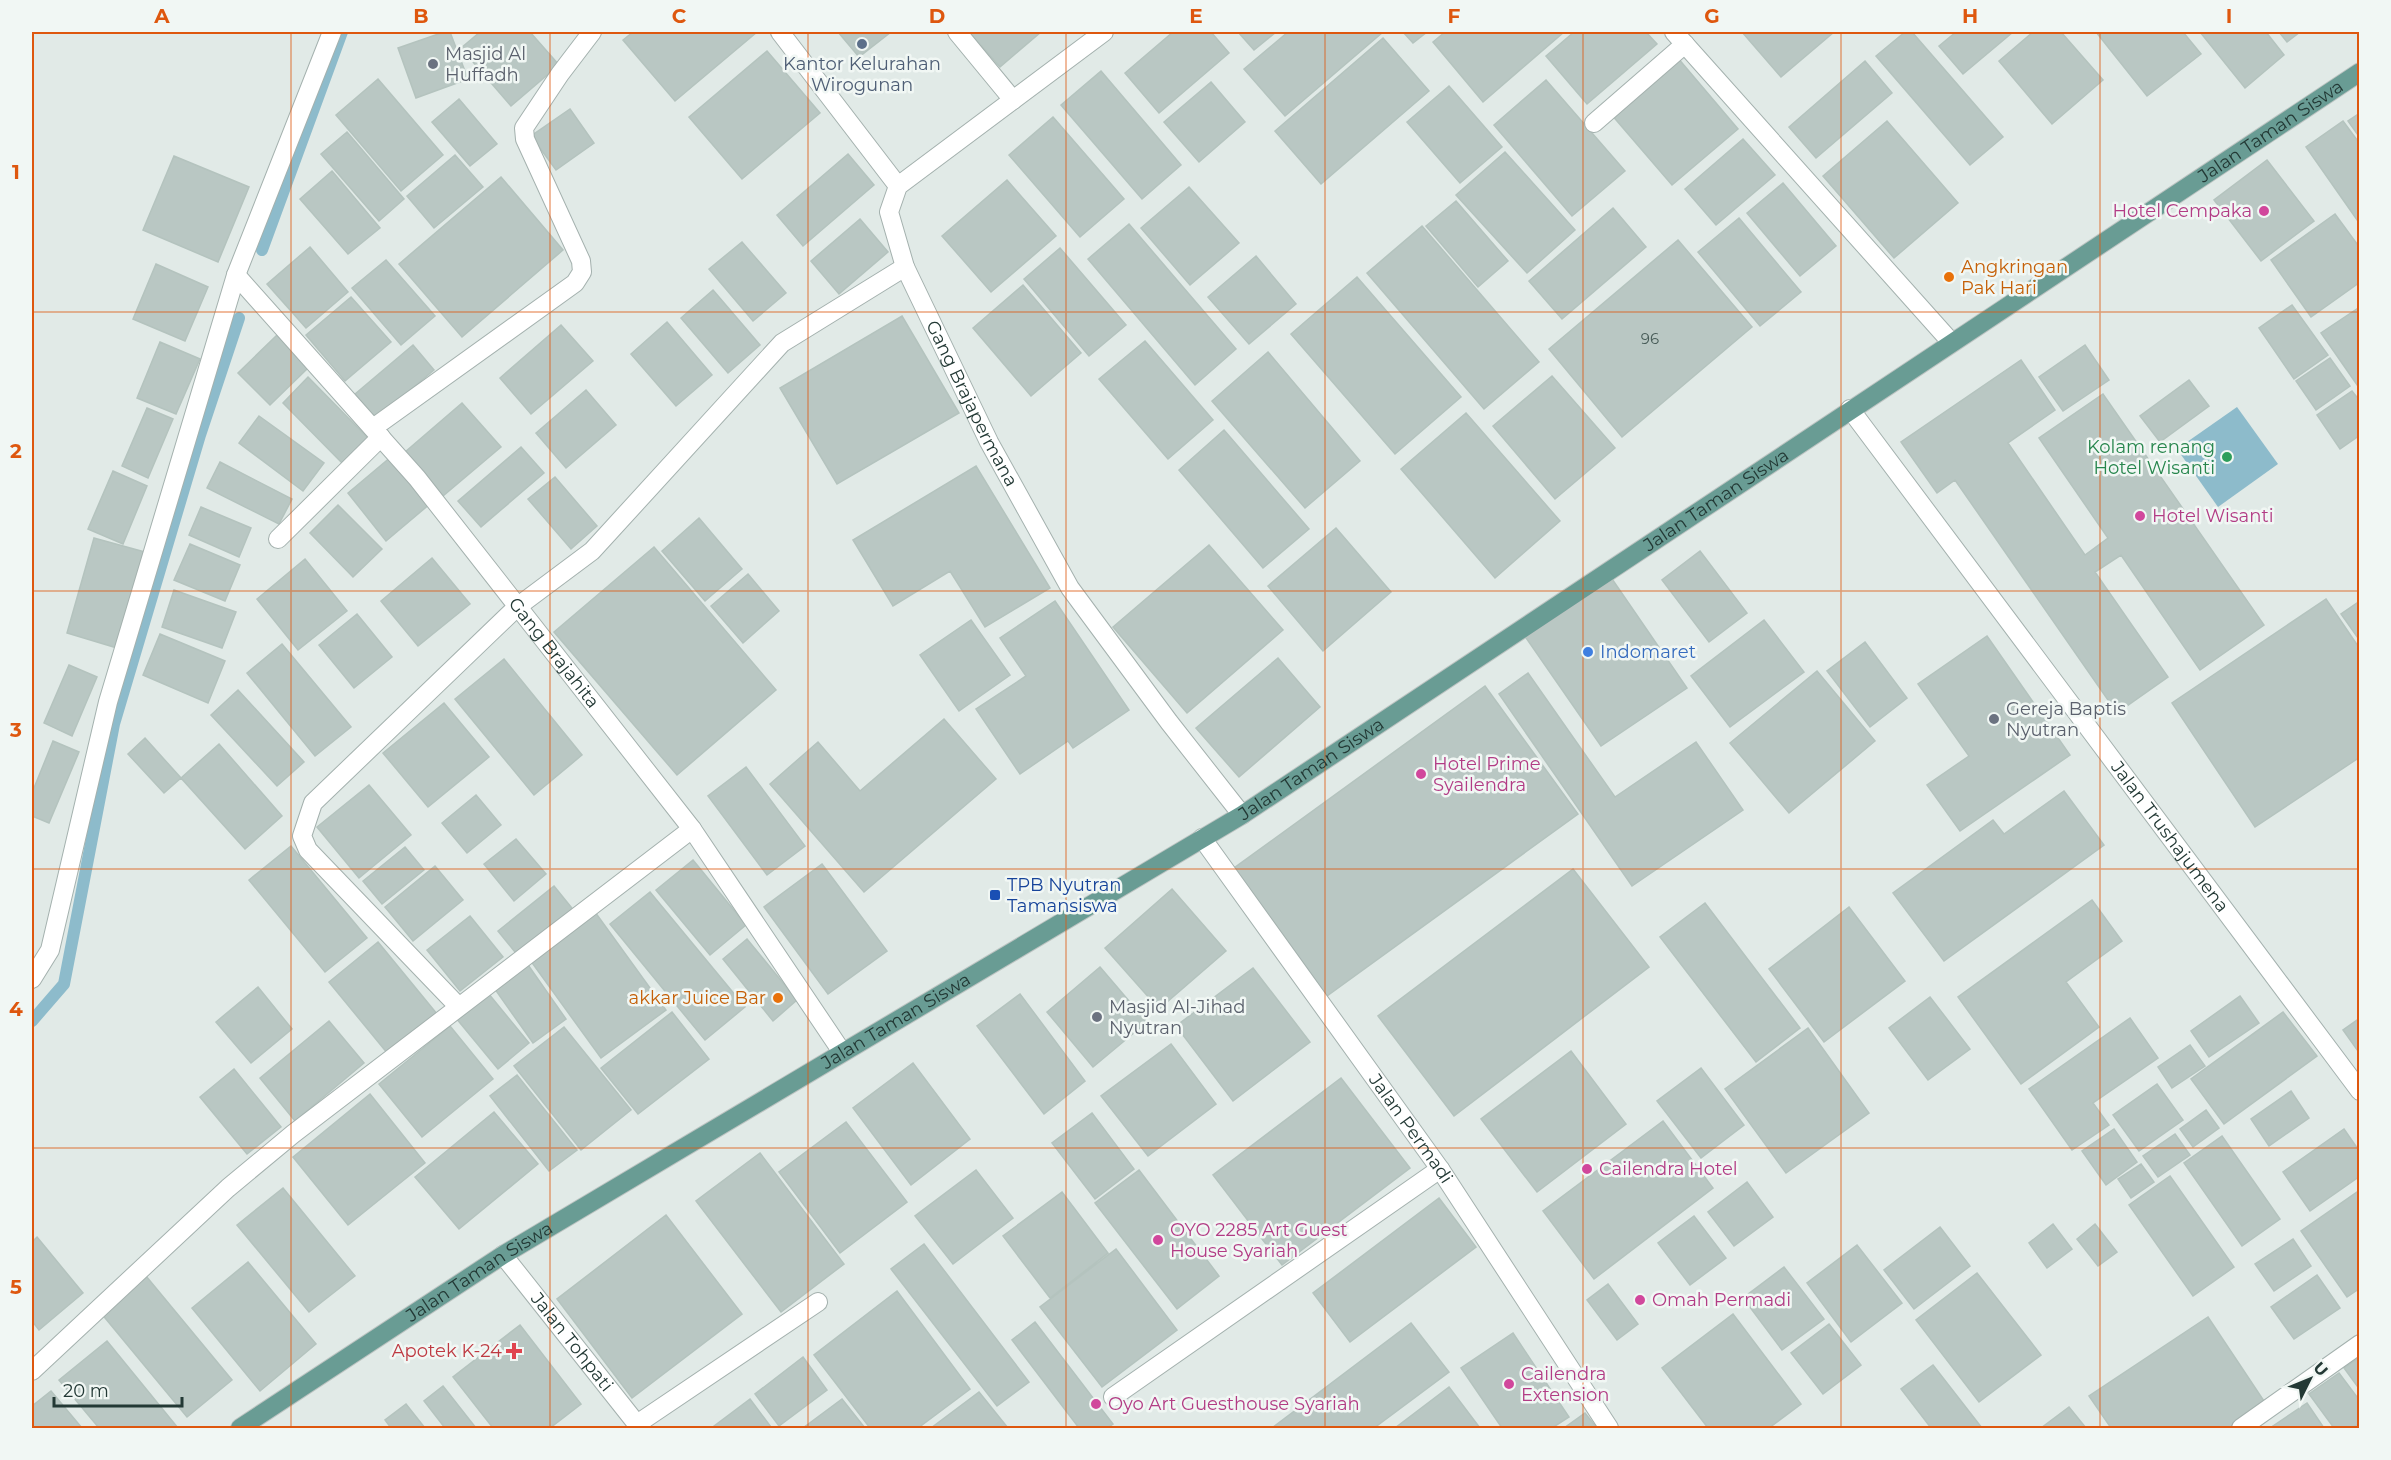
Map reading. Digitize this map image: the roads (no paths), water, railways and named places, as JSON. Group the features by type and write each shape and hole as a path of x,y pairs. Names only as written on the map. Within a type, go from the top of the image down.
{"main road":[{"name":"Jalan Taman Siswa","path":"240,1428 503,1255 1242,815 2360,72"}],"street":[{"path":"32,979 50,950 108,702 236,275 332,32"},
{"path":"278,539 377,432 575,283 582,272 581,261 525,139 525,128 560,74 592,32"},
{"path":"780,32 898,186 1104,32"},
{"path":"957,32 1013,100"},
{"path":"1594,123 1679,38 1951,342"},
{"name":"Gang Brajapermana","path":"898,186 889,212 905,267 989,442 1070,588 1169,722 1242,815"},
{"path":"458,1006 308,850 302,836 313,803 517,607 592,550 782,343 905,267"},
{"name":"Gang Brajahita","path":"236,275 417,478 692,829 842,1052"},
{"name":"Jalan Trushajumena","path":"1850,409 2360,1091"},
{"path":"32,1371 228,1188 293,1134 692,829"},
{"name":"Jalan Permadi","path":"1202,838 1440,1168 1609,1428"},
{"path":"1113,1397 1440,1168"},
{"name":"Jalan Tohpati","path":"503,1255 639,1426"},
{"path":"639,1426 818,1302"},
{"path":"2241,1428 2360,1344"}],"water":[{"name":"Kolam renang Hotel Wisanti","path":"2237,407 2278,464 2218,507 2177,449"}],"waterway":[{"path":"262,250 342,32"},
{"path":"32,1021 64,984 114,724 200,435 239,318"}],"place":[{"name":"Kantor Kelurahan Wirogunan","path":"862,44"},
{"name":"Masjid Al Huffadh","path":"433,64"},
{"name":"Hotel Cempaka","path":"2264,211"},
{"name":"Angkringan Pak Hari","path":"1949,277"},
{"name":"Kolam renang Hotel Wisanti","path":"2227,457"},
{"name":"Hotel Wisanti","path":"2140,516"},
{"name":"Indomaret","path":"1588,652"},
{"name":"Gereja Baptis Nyutran","path":"1994,719"},
{"name":"Hotel Prime Syailendra","path":"1421,774"},
{"name":"TPB Nyutran Tamansiswa","path":"995,895"},
{"name":"akkar Juice Bar","path":"778,998"},
{"name":"Masjid Al-Jihad Nyutran","path":"1097,1017"},
{"name":"Cailendra Hotel","path":"1587,1169"},
{"name":"OYO 2285 Art Guest House Syariah","path":"1158,1240"},
{"name":"Omah Permadi","path":"1640,1300"},
{"name":"Apotek K-24","path":"514,1351"},
{"name":"Cailendra Extension","path":"1509,1384"},
{"name":"Oyo Art Guesthouse Syariah","path":"1096,1404"}]}
